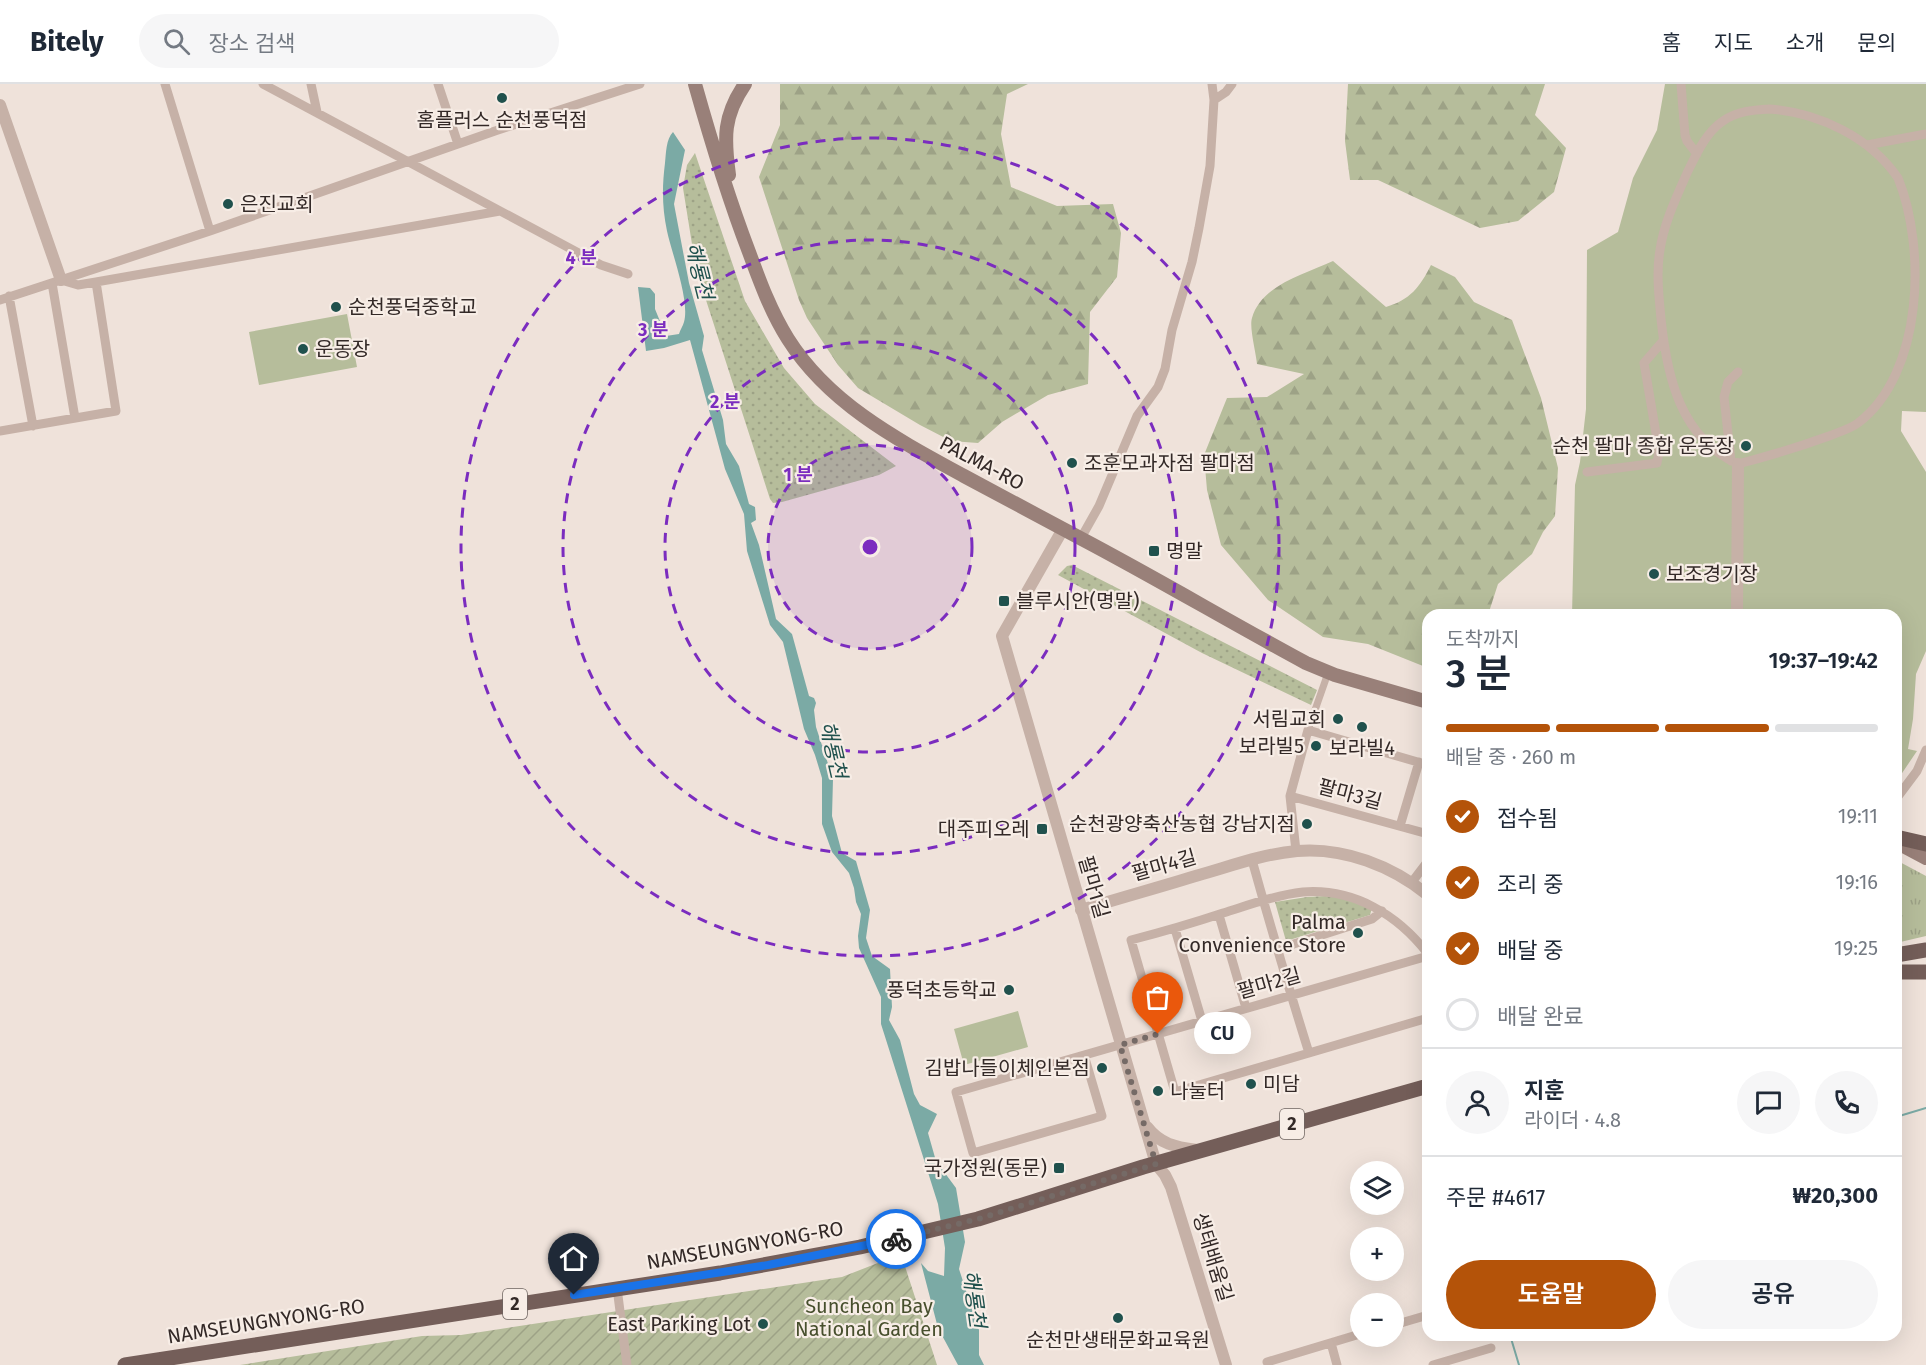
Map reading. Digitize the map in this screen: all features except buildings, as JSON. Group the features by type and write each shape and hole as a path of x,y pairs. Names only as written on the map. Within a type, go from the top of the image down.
{"main road":[{"name":"PALMA-RO","path":"695,84 732,207 759,279 778,321 802,359 827,387 885,432 1296,658 1328,673 1422,700"},
{"path":"732,207 726,139 727,119 732,105 745,84"},
{"path":"1902,838 1926,844"},
{"path":"1902,845 1926,858"},
{"path":"1902,954 1926,950"},
{"path":"1902,972 1926,972"},
{"name":"NAMSEUNGNYONG-RO","path":"125,1365 814,1257 978,1219 1201,1150 1422,1088"}],"street":[{"path":"165,84 210,231"},
{"path":"263,84 601,265 628,274"},
{"path":"310,84 317,112"},
{"path":"438,84 458,144"},
{"path":"33,426 5,298 210,231 458,144 640,84"},
{"path":"1081,538 1103,496 1137,416 1158,387 1165,369 1172,330 1192,262 1210,166 1214,100 1212,84"},
{"path":"1214,100 1226,92 1232,84"},
{"path":"1681,84 1685,135 1697,154"},
{"path":"0,105 56,281 75,418"},
{"path":"1770,109 1798,113 1835,126 1866,146 1897,176 1912,204 1918,225 1923,276 1922,301 1918,324 1905,361 1879,404 1857,424 1795,449 1734,462 1708,446 1686,416 1673,386 1663,341 1658,268 1659,252 1668,219 1697,154 1710,132 1725,119 1747,110 1770,109"},
{"path":"1866,146 1926,134"},
{"path":"56,281 78,285 500,211"},
{"path":"0,431 116,411 96,282"},
{"path":"1587,472 1657,463 1659,451 1644,363 1663,341"},
{"path":"1737,609 1734,462 1724,398 1728,382 1738,372"},
{"name":"팔마1길","path":"1063,529 1002,636 1156,1164"},
{"path":"1296,851 1290,796 1308,730 1328,673"},
{"path":"1308,730 1422,763"},
{"path":"1902,791 1917,771 1926,750"},
{"name":"팔마3길","path":"1400,826 1422,766"},
{"name":"팔마3길","path":"1290,796 1422,832"},
{"name":"팔마4길","path":"1081,910 1252,860 1296,851 1324,852 1369,861 1412,882 1422,890"},
{"path":"1252,860 1309,1053"},
{"path":"1412,882 1422,869"},
{"path":"1422,948 1402,926 1382,911 1358,900 1305,892 1263,901 1131,940 1175,1092 1422,1020"},
{"path":"1278,949 1372,919 1382,911"},
{"path":"1220,915 1246,1008"},
{"path":"1175,928 1202,1021"},
{"name":"팔마2길","path":"1084,1055 1102,1116 973,1152 956,1092 1422,957"},
{"path":"1143,1122 1154,1136 1165,1143 1201,1150"},
{"name":"생태배움길","path":"1156,1164 1171,1187 1226,1365"},
{"path":"617,1288 627,1365"},
{"path":"1404,1322 1422,1317"},
{"path":"1267,1362 1350,1337"},
{"path":"1331,1343 1337,1365"},
{"path":"1433,1365 1491,1348"}],"green space":[{"path":"780,84 1028,84 1007,94 1001,134 1011,187 1057,206 1113,204 1121,233 1117,277 1090,312 1088,384 1048,395 1002,422 978,443 951,441 858,388 838,365 807,318 759,177 780,125"},
{"path":"1348,84 1545,84 1535,115 1566,148 1554,192 1518,221 1480,228 1378,180 1350,180 1345,141"},
{"name":"순천 팔마 종합 운동장","path":"1665,84 1926,84 1926,412 1902,411 1901,431 1926,472 1926,651 1916,674 1908,749 1917,751 1902,773 1902,609 1572,609 1575,485 1586,409 1587,250 1618,232 1633,178 1657,130"},
{"path":"695,153 745,301 784,368 815,404 896,466 879,475 782,502 773,503 770,499 696,269 683,188 687,165"},
{"path":"1333,261 1386,307 1402,301 1413,292 1431,265 1455,277 1474,302 1512,320 1541,398 1558,468 1555,516 1543,532 1532,554 1498,584 1490,609 1422,609 1422,666 1368,644 1323,637 1268,600 1221,545 1207,490 1204,455 1227,398 1267,397 1304,374 1257,364 1251,322 1257,307 1265,297 1297,276"},
{"name":"운동장","path":"347,314 357,367 259,385 249,332"},
{"path":"1072,565 1317,690 1311,705 1202,653 1058,575 1067,566"},
{"path":"1902,863 1926,876 1926,936 1902,942"},
{"path":"1325,896 1338,897 1372,908 1370,915 1286,941 1275,902"},
{"path":"1018,1011 1028,1047 964,1065 954,1029"},
{"name":"Suncheon Bay National Garden","path":"901,1254 937,1365 240,1365 422,1336 461,1335 842,1277"}],"water":[{"path":"673,132 685,150 674,204 689,283 704,336 702,350 723,420 726,444 739,466 749,504 755,507 756,520 751,523 759,545 776,619 792,634 809,696 814,698 816,703 814,710 816,727 833,779 832,816 842,853 856,861 870,910 866,938 872,956 890,969 892,1007 889,1020 900,1040 914,1094 920,1105 937,1114 928,1133 936,1161 956,1188 965,1242 959,1269 979,1330 979,1355 984,1365 958,1365 938,1328 921,1263 928,1271 944,1276 945,1248 938,1204 881,1024 881,997 859,948 861,914 854,888 849,873 832,852 822,824 822,778 804,729 783,642 770,625 747,551 744,514 725,469 690,340 646,351 638,287 650,288 655,294 655,309 666,336 679,334 684,322 683,290 667,231 663,205 666,151"}],"waterway":[{"path":"1902,1115 1926,1108"},
{"path":"1512,1341 1519,1365"}],"way so far":[{"path":"896,1239 978,1219 1156,1164 1120,1045 1158,1034"}],"place":[{"name":"홈플러스 순천풍덕점","path":"502,98"},
{"name":"은진교회","path":"228,204"},
{"name":"순천풍덕중학교","path":"336,307"},
{"name":"운동장","path":"303,349"},
{"name":"순천 팔마 종합 운동장","path":"1746,446"},
{"name":"조훈모과자점 팔마점","path":"1072,463"},
{"name":"명말","path":"1154,551"},
{"name":"보조경기장","path":"1654,574"},
{"name":"블루시안(명말)","path":"1004,601"},
{"name":"서림교회","path":"1338,719"},
{"name":"보라빌4","path":"1362,727"},
{"name":"보라빌5","path":"1316,746"},
{"name":"순천광양축산농협 강남지점","path":"1307,824"},
{"name":"대주피오레","path":"1042,829"},
{"name":"Palma Convenience Store","path":"1358,933"},
{"name":"풍덕초등학교","path":"1009,990"},
{"name":"CU","path":"1158,1034"},
{"name":"김밥나들이체인본점","path":"1102,1068"},
{"name":"미담","path":"1251,1084"},
{"name":"나눌터","path":"1158,1091"},
{"name":"국가정원(동문)","path":"1059,1168"},
{"name":"순천만생태문화교육원","path":"1118,1318"},
{"name":"East Parking Lot","path":"763,1324"}],"route":[{"path":"574,1295 814,1257 896,1239"}],"water label":[{"name":"해룡천","path":"699,271"},
{"name":"해룡천","path":"833,750"},
{"name":"해룡천","path":"974,1299"}]}
